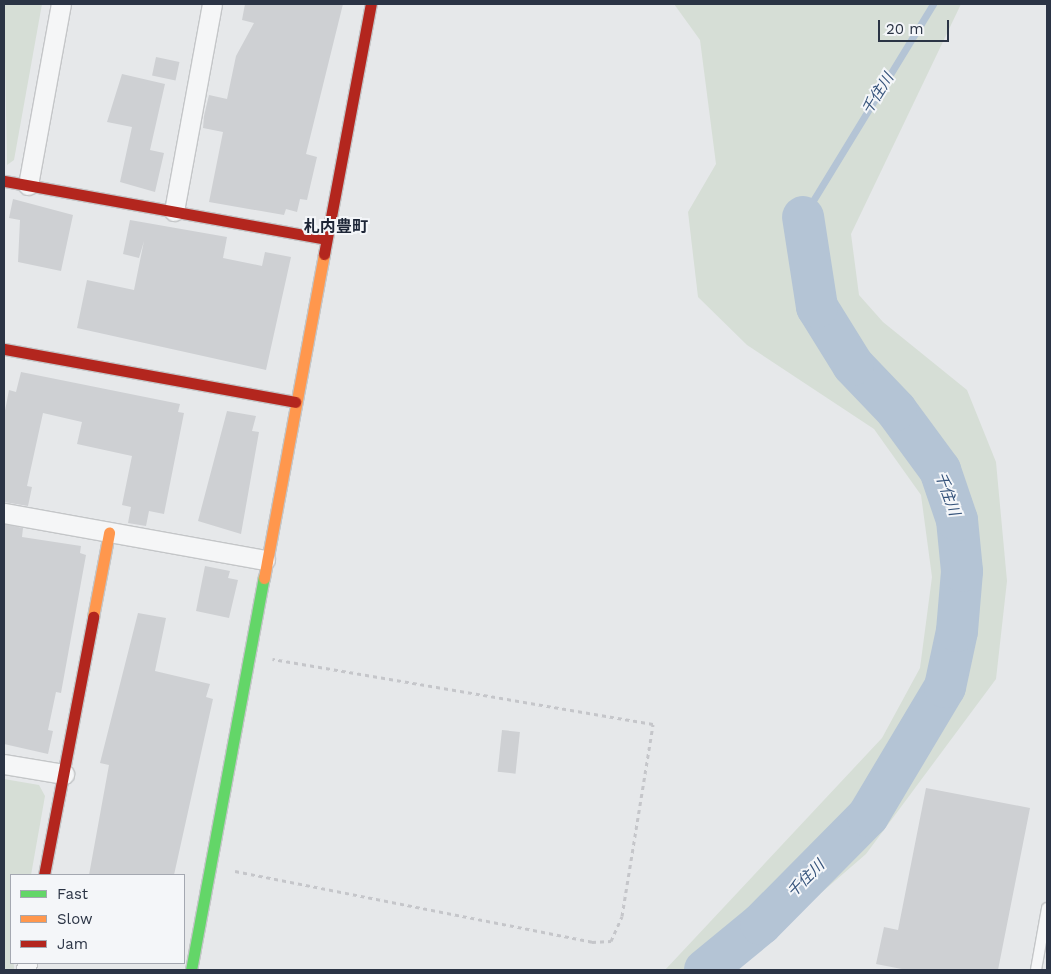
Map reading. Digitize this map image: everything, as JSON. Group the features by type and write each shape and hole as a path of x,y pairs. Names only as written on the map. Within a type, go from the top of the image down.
{"street":[{"path":"28,185 61,4"},
{"path":"174,212 212,4"},
{"path":"191,970 265,560 371,4"},
{"path":"4,181 326,239"},
{"path":"4,349 295,402"},
{"path":"4,513 265,560"},
{"path":"44,874 109,533"},
{"path":"4,764 64,774"}],"lane":[{"path":"1036,970 1047,908"}],"path":[{"path":"210,866 592,942 611,941 622,916 653,724 248,654"}],"shaded area":[{"path":"4,4 42,4 14,160 7,165"},
{"path":"674,4 961,4 851,234 859,295 883,322 967,390 996,462 1007,581 996,679 866,854 732,970 665,970 882,738 920,668 932,577 921,495 874,429 747,345 698,297 688,212 716,164 700,40"},
{"path":"4,779 39,785 45,796 31,874 10,874 10,964 14,964 14,970 4,970"}],"building":[{"path":"245,4 343,4 306,154 317,157 307,200 300,199 297,212 286,209 284,215 209,202 223,132 203,128 204,116 209,95 227,99 236,56 254,23 242,20"},
{"path":"156,57 179,62 176,81 152,76"},
{"path":"122,74 165,84 150,150 164,153 155,192 120,182 132,127 107,122"},
{"path":"13,199 73,215 61,271 18,262 20,220 9,218"},
{"path":"130,220 227,237 223,258 262,266 265,252 291,257 266,370 77,328 87,280 134,290 144,241 139,258 123,254"},
{"path":"21,372 180,404 178,412 184,413 164,514 149,511 146,526 128,523 131,507 122,505 132,456 77,444 82,422 43,413 27,486 32,487 28,506 4,502 4,416 9,390 16,392"},
{"path":"227,411 256,416 252,431 259,432 241,534 198,521"},
{"path":"4,524 23,528 22,537 81,546 80,553 86,555 61,693 56,692 48,730 53,731 48,754 4,744"},
{"path":"205,566 230,571 228,578 238,580 229,618 196,611"},
{"path":"138,613 166,618 155,671 210,684 206,697 213,699 174,874 89,874 109,765 100,763"},
{"path":"502,730 520,732 516,774 498,772"},
{"path":"926,788 1030,808 998,970 907,970 876,964 884,927 898,930"}],"waterway":[{"name":"千住川","path":"803,217 933,4"},
{"name":"千住川","path":"705,970 761,924 868,816 945,687 957,631 962,571 957,520 940,470 896,410 853,365 817,307 803,217"}],"traffic: fast":[{"path":"191,970 264,578"}],"traffic: slow":[{"path":"264,578 324,254"},
{"path":"93,617 109,533"}],"traffic: jam":[{"path":"324,254 371,4"},
{"path":"4,181 326,239"},
{"path":"4,349 295,402"},
{"path":"44,874 93,617"}],"district":[{"name":"札内豊町","path":"336,227"}]}
